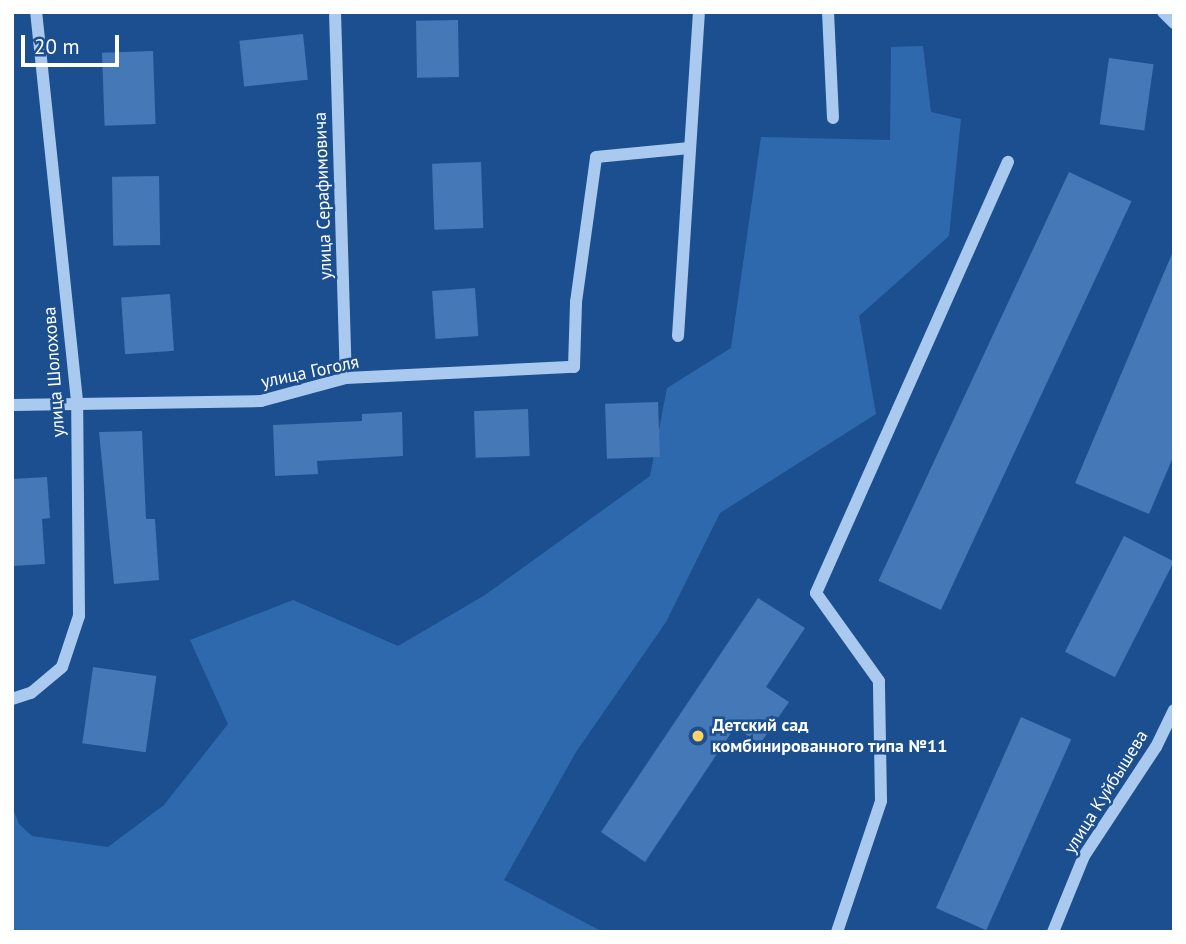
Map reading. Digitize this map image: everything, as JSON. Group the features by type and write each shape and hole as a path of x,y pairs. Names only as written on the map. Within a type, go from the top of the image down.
{"street":[{"name":"улица Шолохова","path":"12,699 31,693 62,667 79,616 77,401 36,12"},
{"name":"улица Серафимовича","path":"335,12 346,379"},
{"path":"678,336 699,12"},
{"path":"828,12 833,118"},
{"path":"1163,12 1174,23"},
{"name":"улица Гоголя","path":"12,405 77,401 261,401 346,379 574,367 576,302 596,157 691,148"},
{"path":"837,932 881,801 879,681 817,593 1008,162"},
{"name":"улица Куйбышева","path":"1053,932 1084,856 1156,747 1174,710"}],"shaded area":[{"path":"923,46 931,112 961,119 949,236 859,316 876,414 720,513 666,622 576,752 504,880 603,932 12,932 12,806 19,824 32,836 108,847 164,805 228,724 190,640 293,600 398,646 485,595 650,476 667,388 731,348 761,137 890,140 891,47"}],"building":[{"path":"458,20 459,77 417,78 416,21"},
{"path":"303,34 308,80 244,86 239,41"},
{"path":"153,51 156,124 105,126 102,53"},
{"path":"1109,58 1154,64 1144,131 1100,124"},
{"path":"481,162 483,228 434,230 432,164"},
{"path":"1069,172 1132,201 941,610 878,581"},
{"path":"159,176 160,245 113,246 112,177"},
{"path":"1174,249 1174,455 1149,514 1075,483"},
{"path":"475,288 478,336 435,339 432,291"},
{"path":"170,294 174,351 125,354 121,297"},
{"path":"658,402 660,457 607,459 605,404"},
{"path":"528,409 530,456 476,458 474,411"},
{"path":"402,412 403,456 317,461 318,474 275,476 273,425 362,421 362,414"},
{"path":"142,431 146,519 155,519 159,580 114,584 99,432"},
{"path":"47,477 50,518 42,519 45,564 12,566 12,479"},
{"path":"1124,536 1174,561 1115,677 1065,652"},
{"name":"Детский сад комбинированного типа №11","path":"758,598 805,628 766,687 789,702 760,744 735,727 645,862 601,832"},
{"path":"93,667 156,676 146,752 82,743"},
{"path":"1021,717 1071,739 986,930 936,908"}],"place":[{"name":"Детский сад комбинированного типа №11","path":"698,736"}]}
